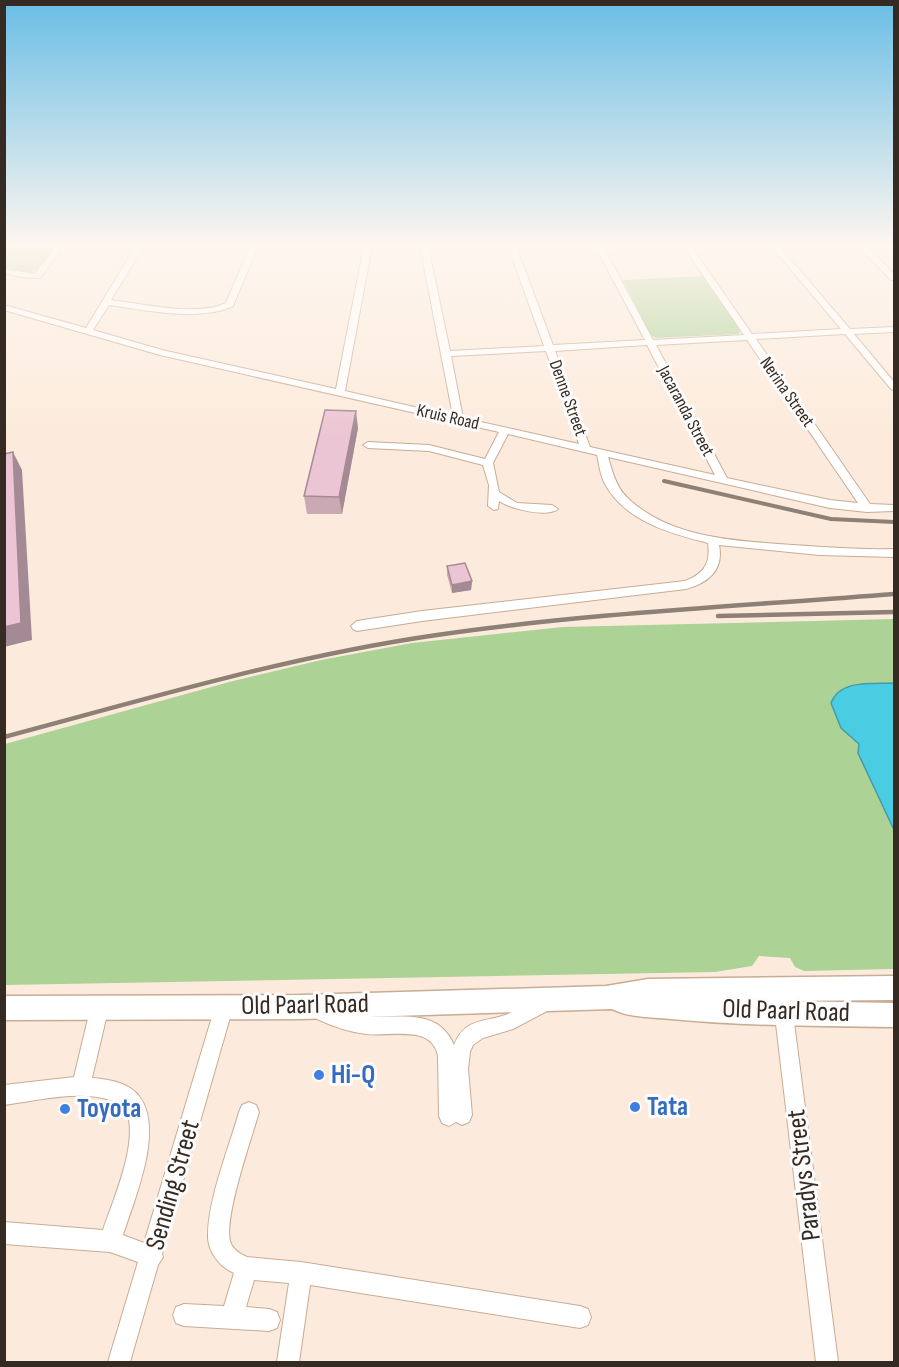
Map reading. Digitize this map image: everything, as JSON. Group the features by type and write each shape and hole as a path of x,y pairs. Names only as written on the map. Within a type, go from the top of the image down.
{"main road":[{"name":"Old Paarl Road","path":"4,1008 301,1006 606,998 648,992 780,988 894,988"},
{"name":"Old Paarl Road","path":"606,998 655,1006 894,1015"}],"street":[{"name":"Kruis Road","path":"13,310 160,352 602,453 830,504 894,508"},
{"path":"88,332 101,310"},
{"path":"182,310 203,312 222,310"},
{"path":"340,393 356,310"},
{"path":"437,310 459,420"},
{"name":"Denne Street","path":"535,310 586,449"},
{"name":"Jacaranda Street","path":"633,310 723,480"},
{"name":"Nerina Street","path":"730,310 867,508"},
{"path":"830,310 894,387"},
{"path":"446,354 894,329"},
{"path":"505,430 488,463 495,500 515,506 552,509"},
{"path":"368,445 429,448 488,463"},
{"path":"602,453 604,472 609,482 636,510 666,527 713,541 748,546 859,554 894,553"},
{"path":"357,626 422,616 686,585 699,581 710,572 716,557 713,541"},
{"name":"Paradys Street","path":"780,988 827,1362"},
{"path":"301,1006 366,1025 419,1026 434,1033 443,1041 447,1054 455,1115 463,1045 473,1034 485,1027 507,1023 552,999"},
{"path":"81,1086 100,1006"},
{"name":"Sending Street","path":"119,1362 152,1257 224,1006"},
{"path":"4,1095 81,1086 108,1089 122,1095 133,1104 139,1115 140,1132 135,1159 110,1241"},
{"path":"249,1112 220,1214 219,1240 224,1253 233,1262 246,1268 301,1273 580,1317"},
{"path":"4,1233 110,1241 152,1257"},
{"path":"232,1317 246,1268"},
{"path":"288,1362 301,1273"},
{"path":"184,1316 269,1320"}],"green space":[{"path":"638,310 726,310 740,330 739,334 656,338 651,335"},
{"path":"894,619 894,969 804,971 795,967 790,958 759,956 752,966 715,972 5,985 5,744 233,681 321,660 412,643 563,627"}],"water":[{"path":"894,683 894,830 858,753 859,744 841,728 831,703 835,695 849,686"}],"building":[{"path":"325,410 356,411 339,497 304,496"},
{"path":"13,452 21,623 4,627 4,454"},
{"path":"465,563 472,581 452,585 447,566"}],"railway":[{"path":"664,481 831,519 894,522"},
{"path":"4,737 273,666 437,635 551,621 894,594"},
{"path":"718,616 894,612"}],"place":[{"name":"Hi-Q","path":"319,1075"},
{"name":"Tata","path":"635,1107"},
{"name":"Toyota","path":"65,1109"}]}
